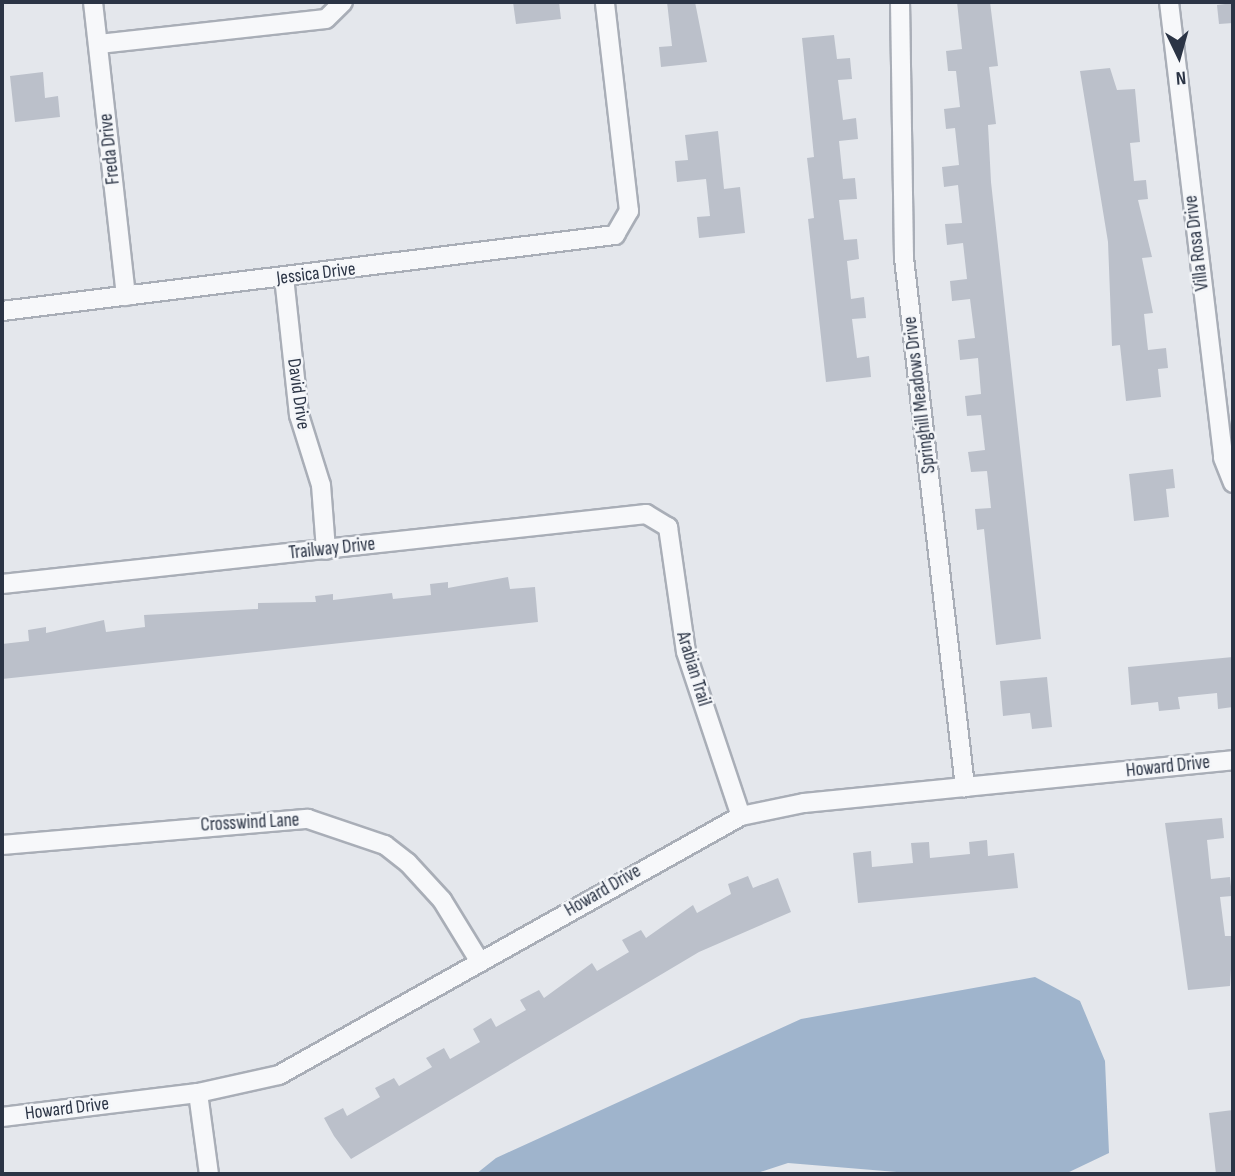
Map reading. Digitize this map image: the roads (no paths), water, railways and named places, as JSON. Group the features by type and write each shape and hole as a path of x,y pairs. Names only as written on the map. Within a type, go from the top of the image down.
{"street":[{"name":"Freda Drive","path":"93,2 126,296"},
{"name":"Jessica Drive","path":"2,311 603,240 626,225 628,195 605,2"},
{"name":"Springhill Meadows Drive","path":"900,2 904,258 965,787"},
{"name":"Villa Rosa Drive","path":"1169,2 1223,458 1233,483"},
{"path":"99,44 326,19 342,4"},
{"name":"David Drive","path":"284,277 299,415 321,485 326,550"},
{"name":"Trailway Drive","path":"2,584 646,514 661,519"},
{"name":"Arabian Trail","path":"661,519 671,538 686,652 741,816"},
{"name":"Howard Drive","path":"2,1117 198,1093 254,1083 307,1063 480,962 741,816 965,787 1233,760"},
{"name":"Crosswind Lane","path":"2,845 308,819 385,845 408,863 442,900 480,962"},
{"path":"198,1093 209,1174"}],"water":[{"path":"1035,977 1080,1001 1105,1061 1109,1153 1065,1174 921,1174 788,1163 754,1174 476,1174 496,1158 801,1019"}]}
